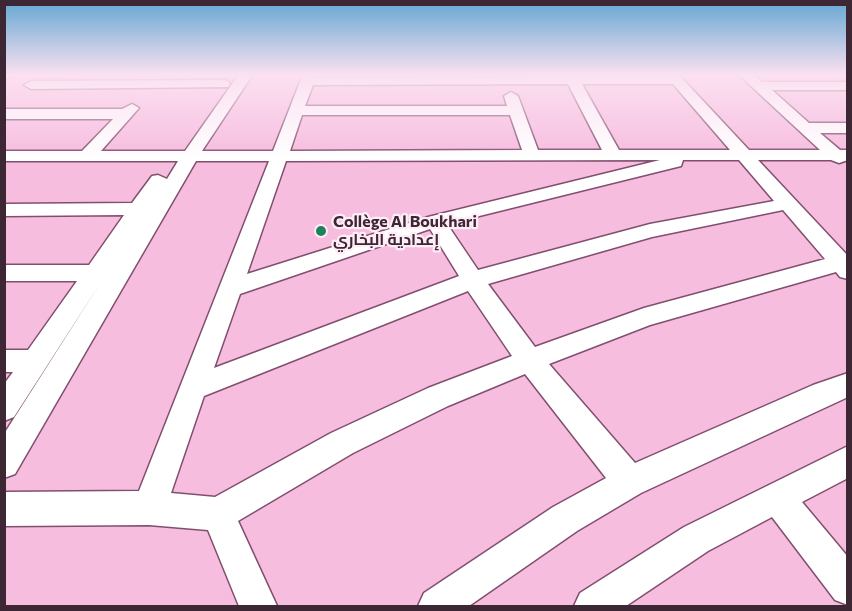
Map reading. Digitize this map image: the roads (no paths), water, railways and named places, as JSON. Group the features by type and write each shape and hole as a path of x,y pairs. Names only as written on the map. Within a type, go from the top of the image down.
{"street":[{"path":"86,157 137,103"},
{"path":"4,463 213,103"},
{"path":"4,408 138,209 224,103"},
{"path":"149,508 299,103"},
{"path":"512,103 531,153"},
{"path":"585,103 613,154"},
{"path":"4,509 149,508 218,514 342,443 438,398 530,360 644,316 844,267 696,103"},
{"path":"776,103 843,158"},
{"path":"296,111 514,110"},
{"path":"4,114 126,114"},
{"path":"805,128 848,128"},
{"path":"4,156 531,153 741,154 843,158"},
{"path":"231,288 435,221 655,168 697,154"},
{"path":"192,389 473,280 650,231 786,204"},
{"path":"4,210 138,209"},
{"path":"435,221 473,280 530,360 630,482"},
{"path":"4,273 95,273"},
{"path":"4,361 35,361"},
{"path":"446,604 565,519 630,482 823,394 848,386"},
{"path":"593,606 696,539 848,461"},
{"path":"778,498 848,587"},
{"path":"218,514 258,606"}],"place":[{"name":"Collège Al Boukhari إعدادية البخاري","path":"321,231"}]}
